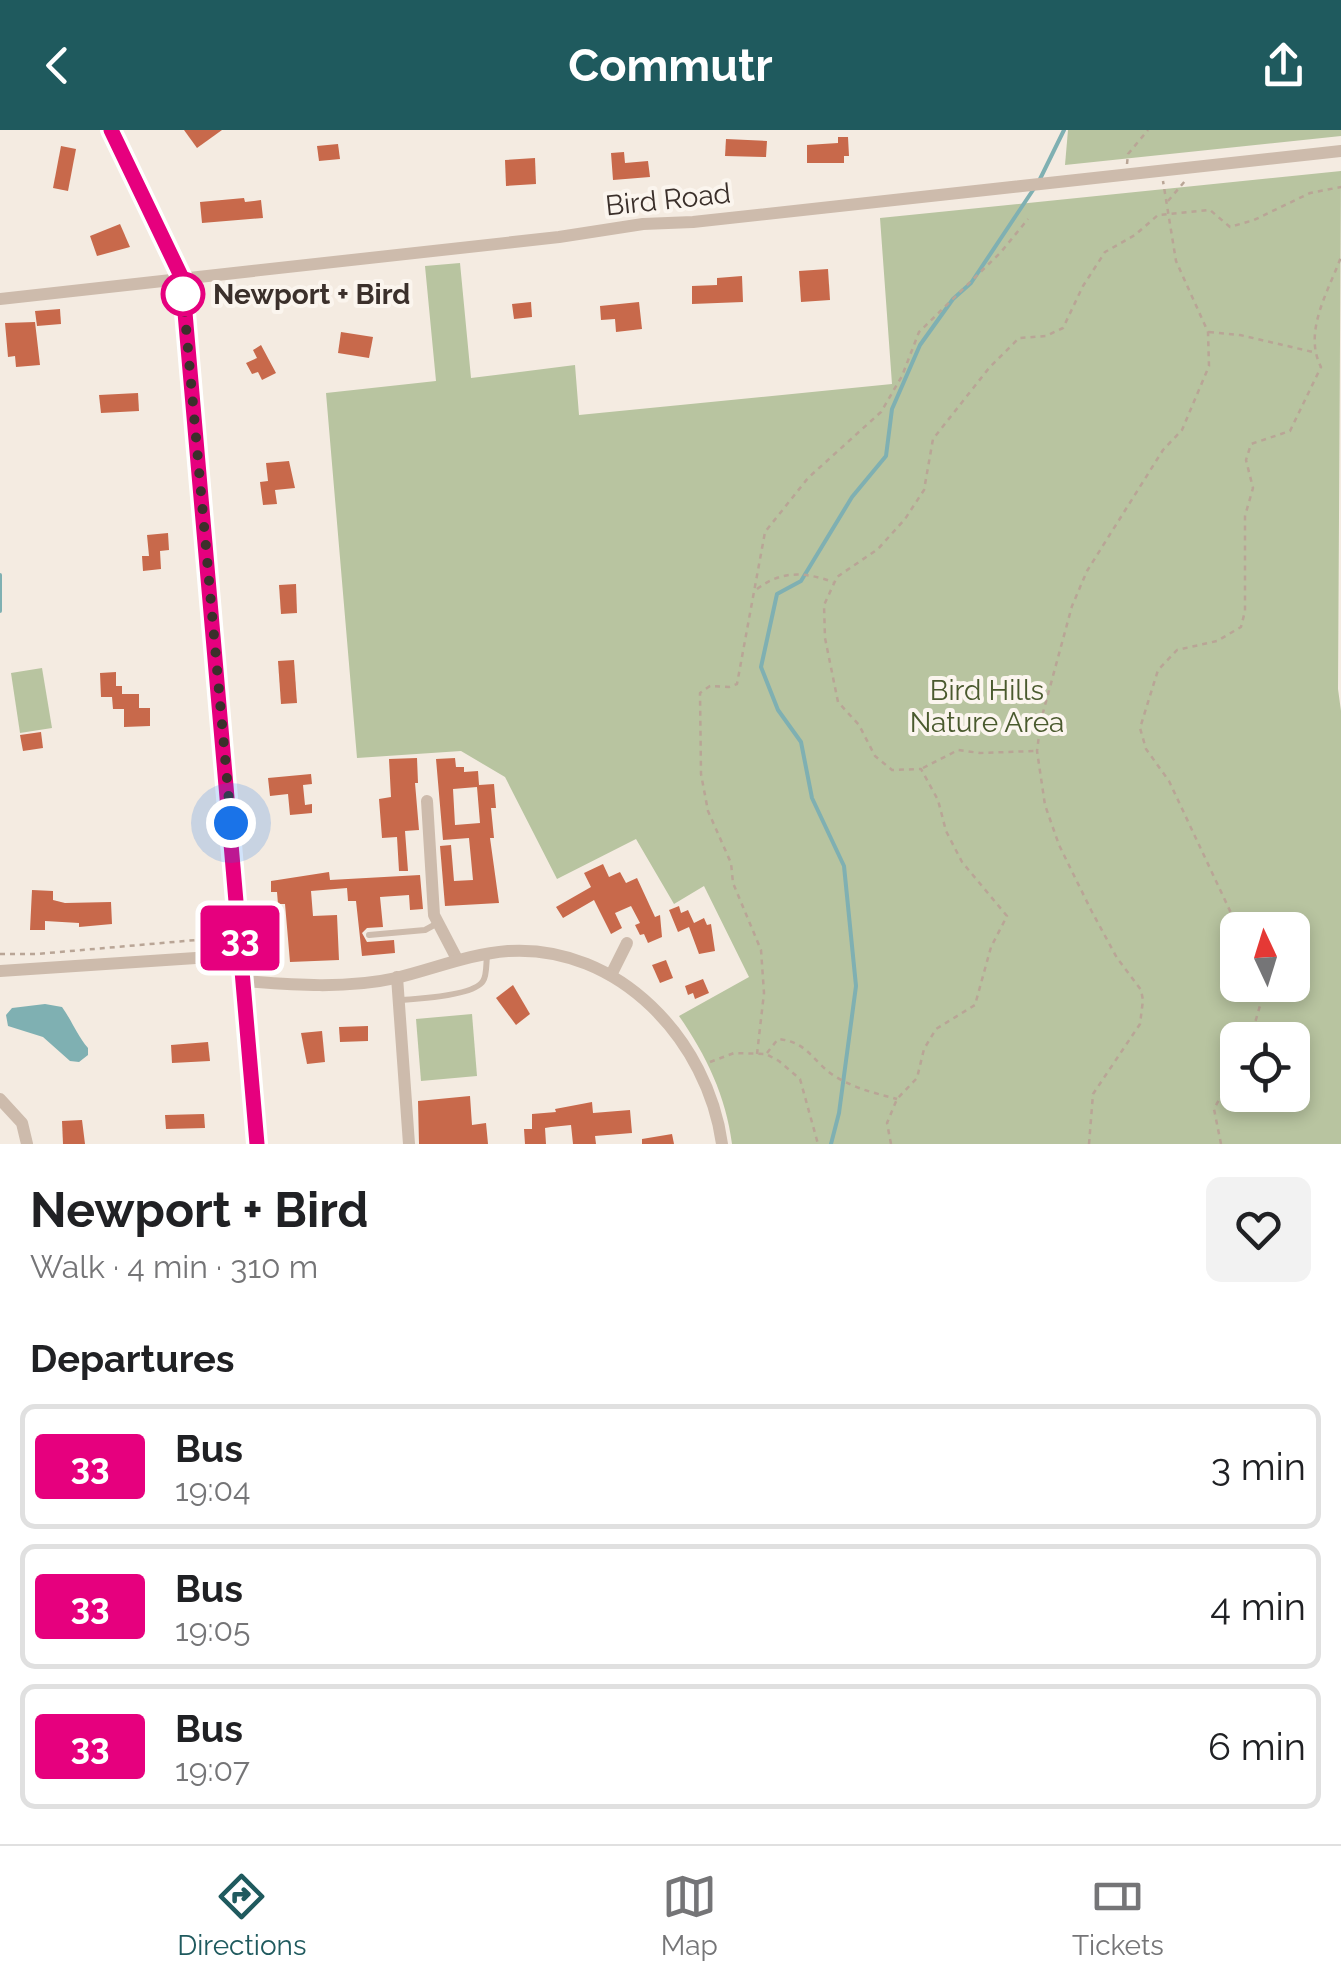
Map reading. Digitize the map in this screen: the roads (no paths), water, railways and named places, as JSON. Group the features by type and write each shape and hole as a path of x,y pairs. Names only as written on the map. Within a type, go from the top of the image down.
{"street":[{"path":"111,130 182,278 257,1144"},
{"name":"Bird Road","path":"0,299 559,237 643,224 693,222 1341,151"},
{"path":"427,801 434,914 457,959"},
{"path":"611,975 627,943"},
{"path":"243,982 369,982 397,978 457,959 538,952 611,975 652,1004 681,1038 719,1121 722,1144"},
{"path":"0,970 241,954"},
{"path":"397,978 409,1144"},
{"path":"0,1099 22,1122 27,1144"}],"lane":[{"path":"369,935 425,930 437,924"},
{"path":"399,1000 458,993 480,985 488,954"}],"water":[{"path":"45,1004 62,1007 88,1048 88,1055 79,1062 70,1061 43,1037 8,1026 6,1015 12,1008"}],"waterway":[{"path":"1040,179 1064,130"},
{"path":"831,1144 839,1113 856,986 844,866 812,798 801,742 778,710 761,667 777,594 801,581 852,497 886,456 892,409 920,345 953,299 971,283 1035,187"},
{"path":"0,575 0,611"}],"place":[{"name":"Newport + Bird","path":"183,294"}],"park label":[{"name":"Bird Hills Nature Area","path":"987,706"}]}
